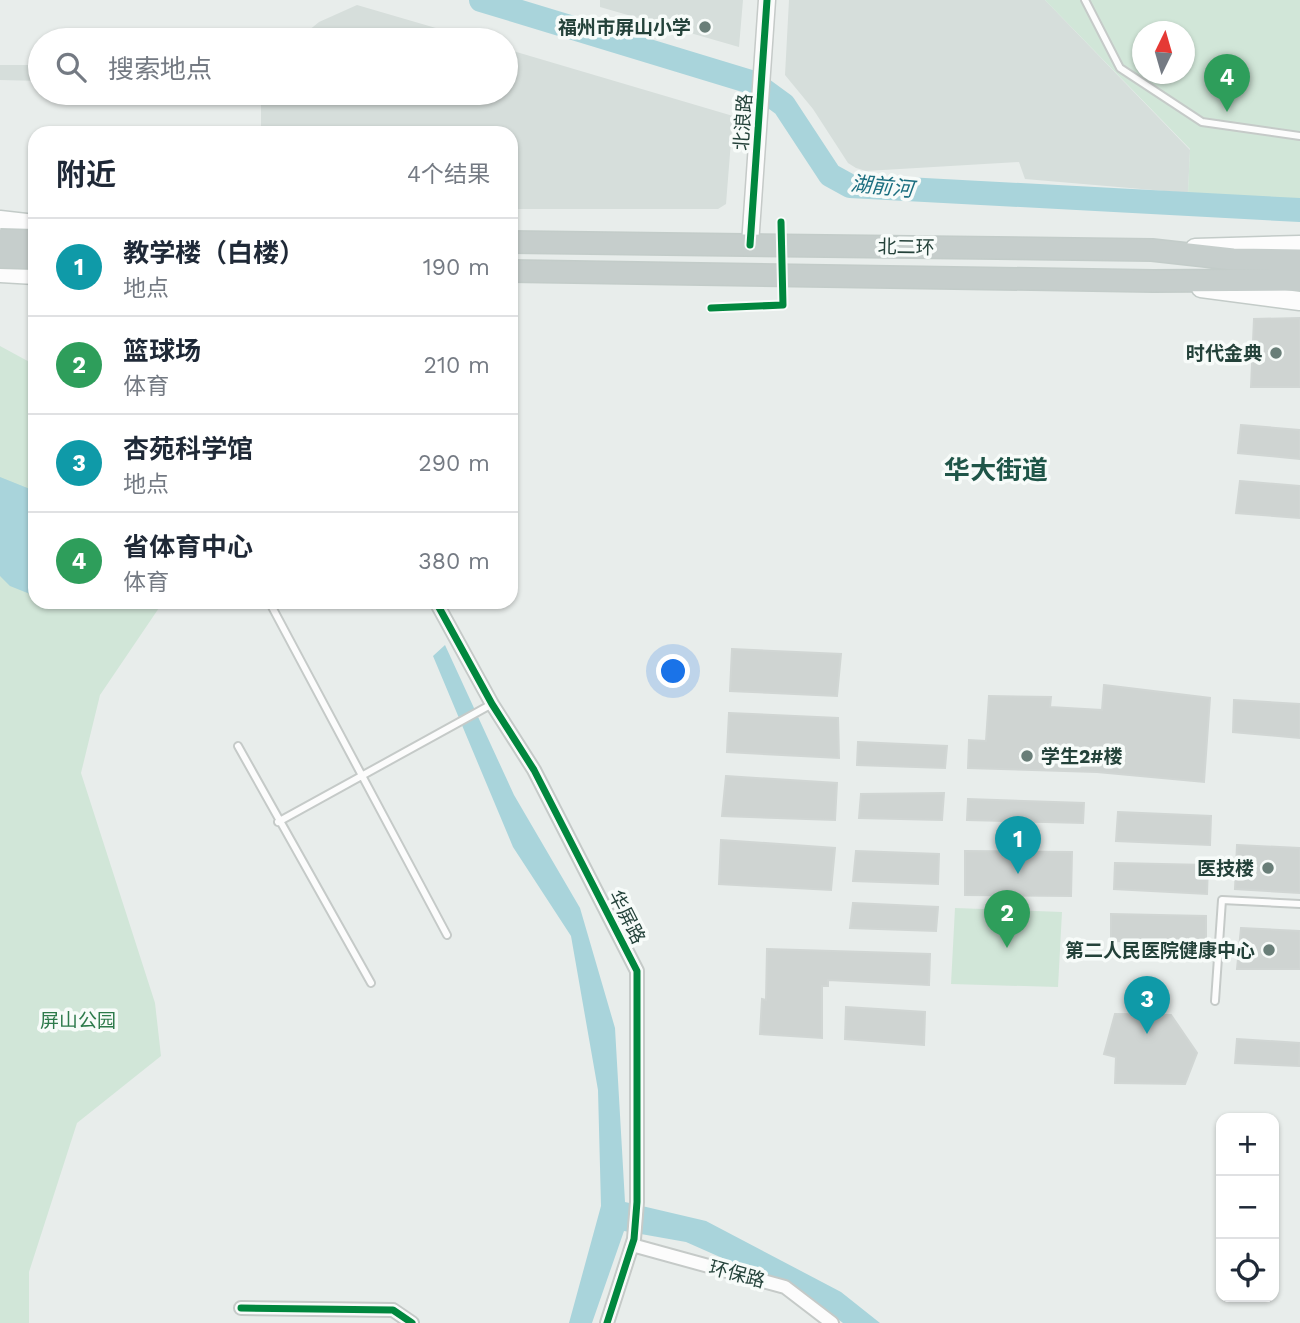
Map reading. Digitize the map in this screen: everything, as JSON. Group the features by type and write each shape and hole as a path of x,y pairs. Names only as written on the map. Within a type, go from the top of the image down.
{"highway":[{"path":"1,229 28,239"},
{"name":"北二环","path":"518,242 1152,250 1233,269 1300,280"},
{"path":"1,268 28,260"},
{"name":"北二环","path":"518,271 1153,281 1300,260"}],"main road":[{"path":"28,226 1,229 1,268 28,274"},
{"path":"1152,250 1300,245"},
{"path":"1153,281 1300,301"}],"street":[{"name":"北浪路","path":"750,245 767,0"},
{"name":"华屏路","path":"440,609 492,704 534,770 637,971 637,1202 633,1242 607,1323"},
{"name":"环保路","path":"633,1242 785,1287 832,1323"},
{"path":"241,1308 393,1310 412,1323"}],"lane":[{"path":"1085,0 1119,68 1202,122 1300,136"},
{"path":"273,609 447,935"},
{"path":"278,822 492,704"},
{"path":"238,746 278,822 371,983"},
{"path":"1215,1001 1222,900 1300,904"}],"shaded area":[{"name":"福州市屏山小学","path":"600,0 743,0 739,47 600,7"},
{"path":"789,0 1045,0 1190,150 1188,193 1025,179 1019,162 866,171 856,168 848,163 813,109 785,75"},
{"path":"357,5 436,28 312,28"},
{"path":"518,53 733,116 726,204 718,209 518,209 518,126 261,126 261,105 518,105"},
{"path":"0,65 28,65 28,81 0,80"}],"green space":[{"path":"1045,0 1300,0 1300,204 1188,193 1190,149"},
{"name":"屏山公园","path":"0,346 28,361 28,609 158,609 100,695 81,773 155,1003 161,1056 77,1123 29,1272 29,1323 0,1323"},
{"path":"955,908 1062,912 1058,987 951,984"}],"water":[{"path":"0,477 28,488 28,593 10,586 0,576"},
{"path":"445,645 514,795 580,908 615,1028 625,1202 706,1221 841,1292 880,1323 843,1323 806,1295 686,1242 624,1231 592,1323 569,1323 601,1206 598,1090 571,936 513,847 433,656"}],"building":[{"name":"时代金典","path":"1300,318 1300,387 1251,387 1254,319"},
{"path":"1241,425 1300,430 1300,459 1238,453"},
{"path":"1240,481 1300,486 1300,518 1236,513"},
{"path":"732,649 841,654 837,696 730,691"},
{"path":"1104,685 1210,698 1204,782 1097,772 968,768 969,740 986,741 989,696 1051,697 1050,707 1102,710"},
{"path":"1234,700 1300,704 1300,738 1233,732"},
{"path":"729,713 838,718 839,758 727,752"},
{"path":"858,742 947,746 945,768 857,765"},
{"path":"726,776 837,783 835,820 722,816"},
{"path":"944,793 942,820 859,818 861,794"},
{"path":"968,799 1084,803 1083,823 967,820"},
{"path":"1118,812 1211,816 1210,845 1116,841"},
{"path":"721,840 835,848 831,890 719,884"},
{"name":"医技楼","path":"1237,845 1300,848 1300,893 1235,889"},
{"path":"856,851 939,854 938,884 853,881"},
{"path":"965,851 1072,852 1071,896 965,895"},
{"path":"1115,863 1208,865 1207,894 1114,889"},
{"path":"853,903 938,907 936,931 850,928"},
{"path":"1111,914 1206,916 1206,943 1111,941"},
{"name":"第二人民医院健康中心","path":"1241,928 1300,931 1300,969 1237,969"},
{"path":"767,949 930,954 929,985 828,980 828,986 822,986 822,1038 760,1034 762,999 766,1000"},
{"path":"846,1007 925,1012 924,1045 845,1039"},
{"path":"1115,1014 1171,1015 1197,1053 1185,1084 1115,1083 1116,1057 1104,1054"},
{"path":"1237,1039 1300,1043 1299,1066 1235,1063"}],"waterway":[{"name":"湖前河","path":"481,0 754,83 784,105 830,175 850,186 1300,210"}],"cycle path":[{"path":"750,245 767,0"},
{"path":"711,308 783,305 781,222"},
{"path":"440,609 492,704 534,770 637,971 637,1202 634,1239 607,1323"},
{"path":"241,1308 393,1310 412,1323"}],"place":[{"name":"福州市屏山小学","path":"705,27"},
{"name":"省体育中心","path":"1227,112"},
{"name":"时代金典","path":"1276,353"},
{"name":"学生2#楼","path":"1027,756"},
{"name":"医技楼","path":"1268,868"},
{"name":"教学楼（白楼）","path":"1018,874"},
{"name":"篮球场","path":"1007,948"},
{"name":"第二人民医院健康中心","path":"1269,950"},
{"name":"杏苑科学馆","path":"1147,1034"}],"district":[{"name":"华大街道","path":"996,470"}]}
